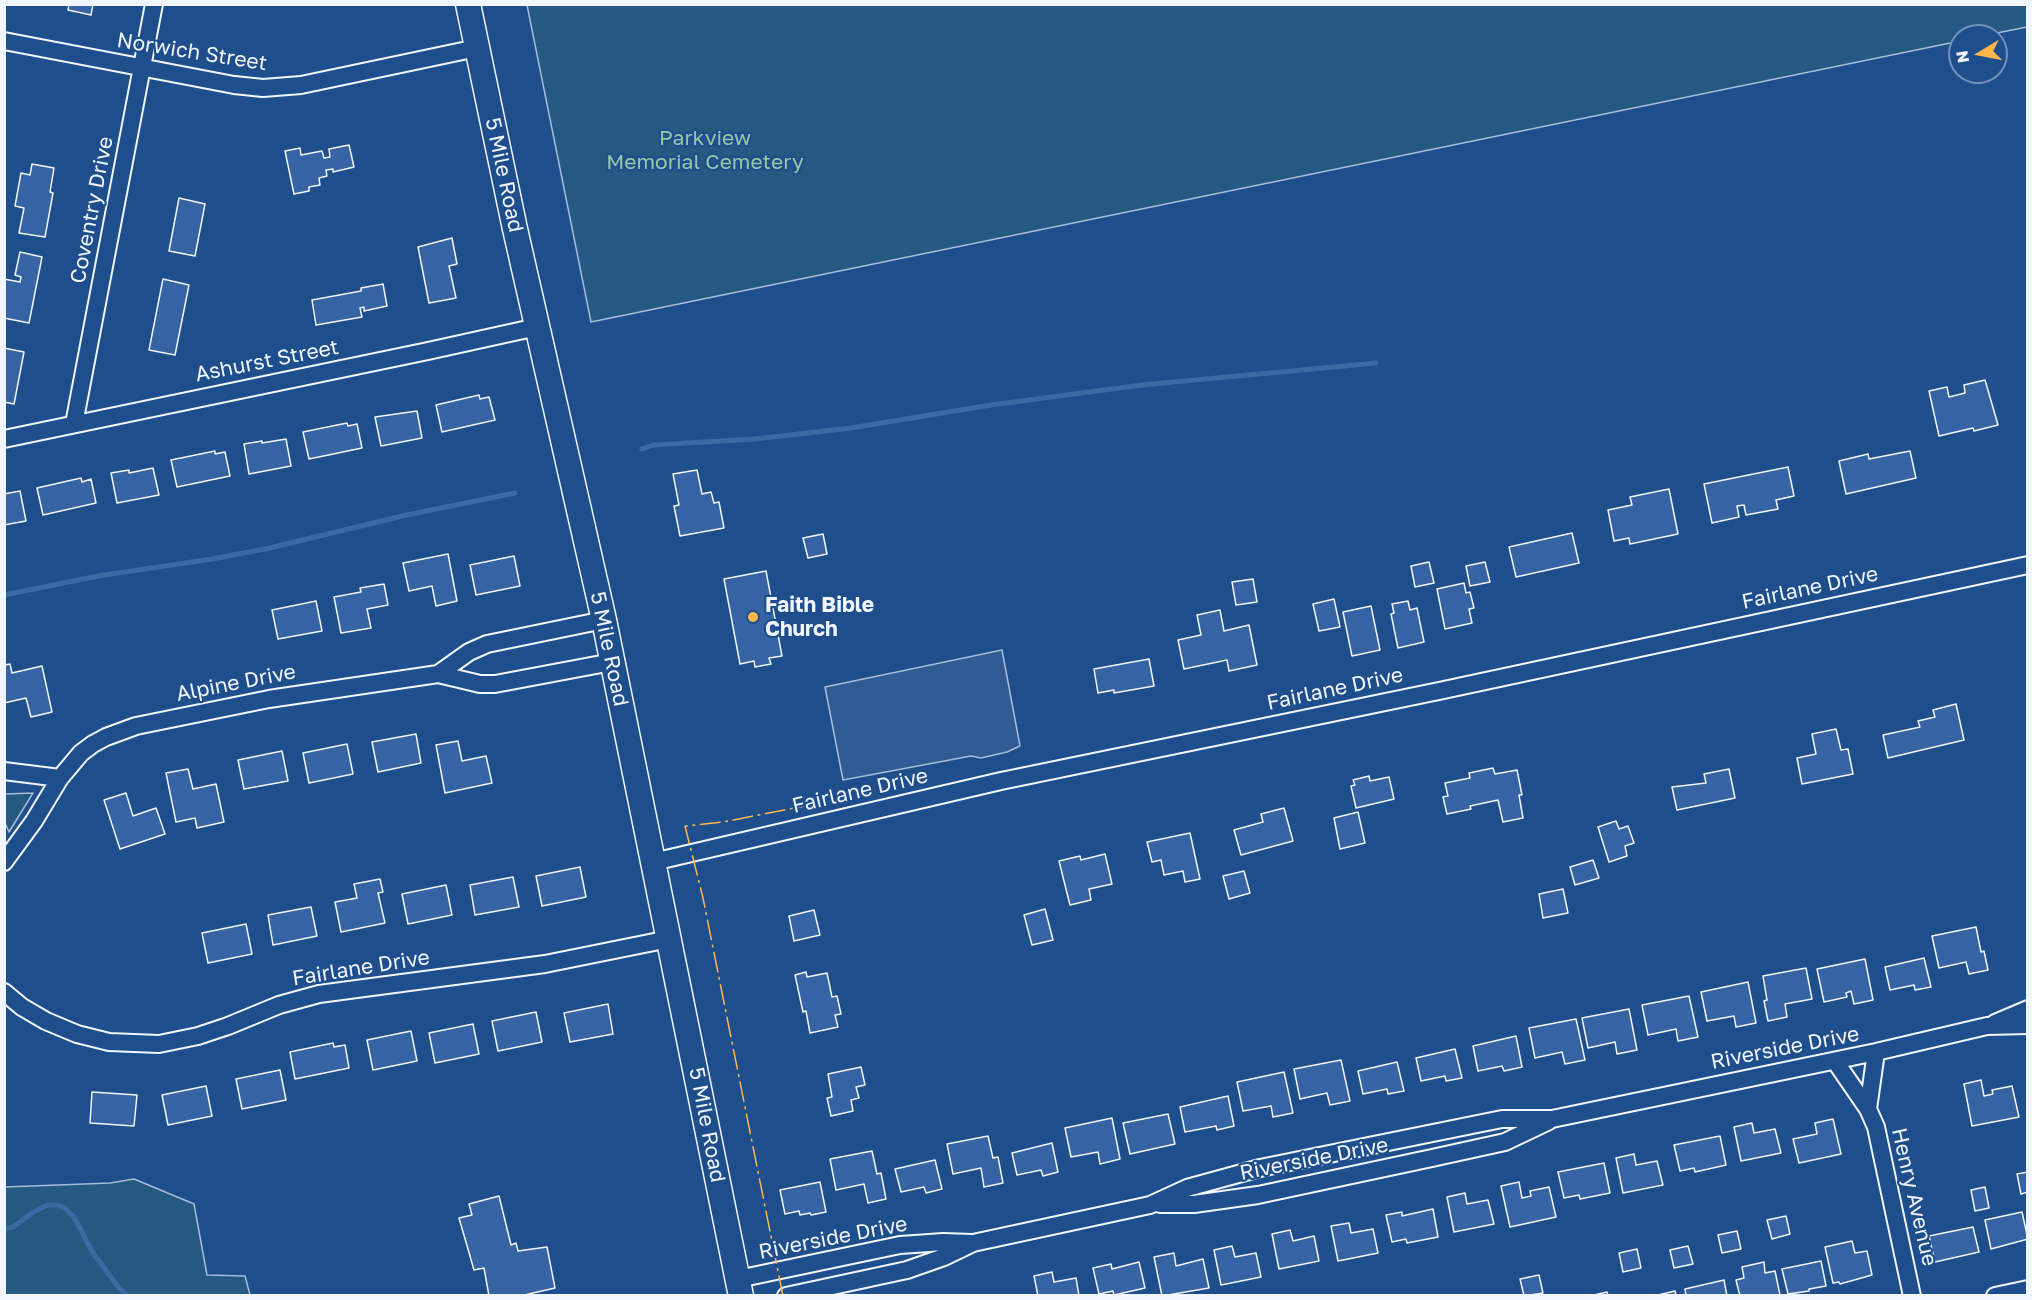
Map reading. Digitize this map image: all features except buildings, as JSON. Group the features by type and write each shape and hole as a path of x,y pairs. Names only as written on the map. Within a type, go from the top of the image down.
{"main road":[{"name":"5 Mile Road","path":"468,4 537,327 604,620 739,1287"}],"street":[{"name":"Coventry Drive","path":"74,424 154,4"},
{"name":"Norwich Street","path":"4,41 234,85 283,88 477,48"},
{"name":"Ashurst Street","path":"4,439 537,327"},
{"name":"Fairlane Drive","path":"653,862 1001,781 1439,691 2028,565"},
{"name":"Alpine Drive","path":"438,674 469,652 487,644 604,620"},
{"name":"Alpine Drive","path":"7,852 60,778 81,753 93,744 136,726 302,693 438,674 480,684 495,684 612,662"},
{"path":"4,771 60,778"},
{"name":"Fairlane Drive","path":"4,992 22,1007 46,1021 77,1034 109,1042 159,1044 198,1036 279,1005 319,994 545,964 669,939"},
{"path":"1987,1026 2028,1009"},
{"name":"Riverside Drive","path":"786,1296 907,1270 944,1257 973,1243 1150,1204 1187,1188 1272,1165 1502,1119 1552,1119 1834,1061 1987,1026 2028,1025"},
{"name":"Henry Avenue","path":"1868,1109 1876,1052"},
{"name":"Henry Avenue","path":"1834,1061 1868,1109 1876,1127 1912,1296"},
{"name":"Riverside Drive","path":"1150,1204 1194,1204 1258,1195 1505,1142 1552,1119"},
{"name":"Riverside Drive","path":"739,1287 900,1245 943,1242 973,1243"},
{"path":"1995,1296 2028,1289"}],"green space":[{"name":"Parkview Memorial Cemetery","path":"2027,4 2027,27 2008,31 2008,24 1948,24 1948,43 591,322 527,5"},
{"path":"33,793 9,832 5,823 5,794"},
{"path":"134,1179 194,1204 207,1275 245,1276 250,1295 5,1295 5,1187 110,1183"}],"shaded area":[{"path":"1002,650 1020,746 1007,752 981,758 971,756 843,780 825,687"}],"waterway":[{"path":"642,449 653,445 755,439 851,428 991,405 1142,385 1376,363"},
{"path":"4,595 98,576 270,548 402,516 515,493"},
{"path":"4,1229 13,1227 35,1211 48,1205 58,1205 66,1209 74,1217 93,1253 119,1288 128,1296"}],"power":[{"path":"783,1296 703,898 685,826 723,822 830,801"}],"place":[{"name":"Faith Bible Church","path":"753,617"}]}
